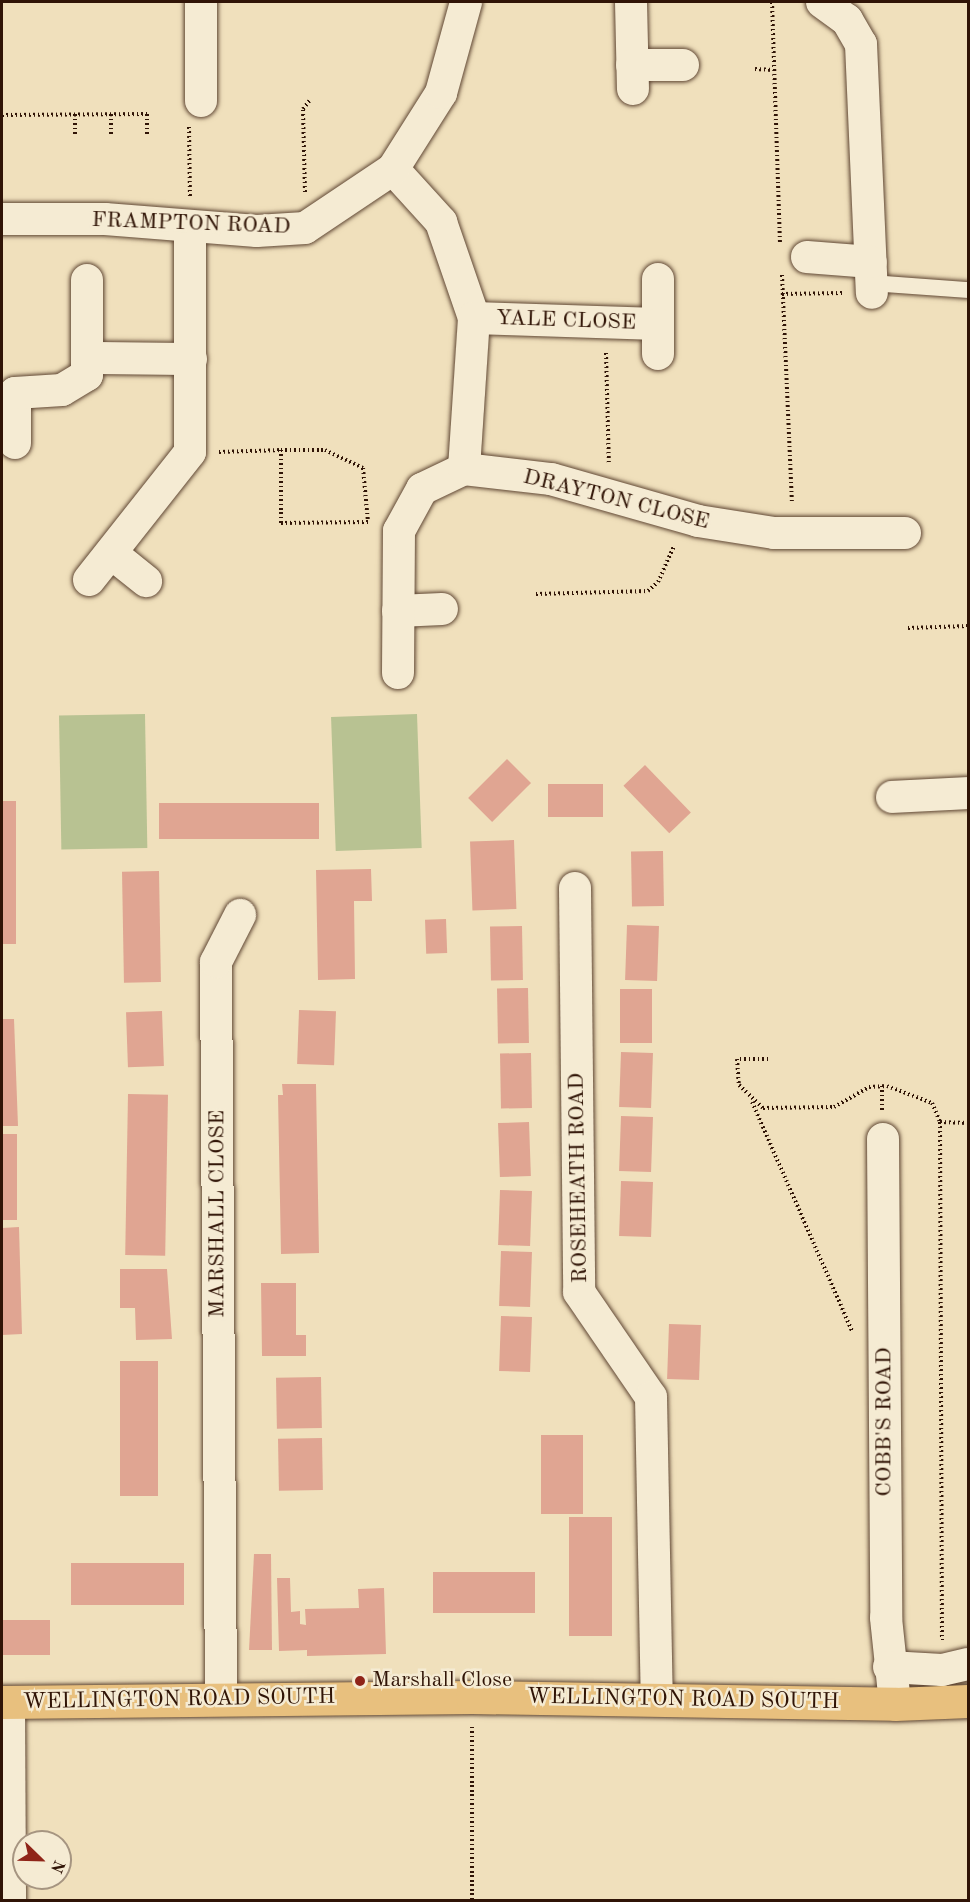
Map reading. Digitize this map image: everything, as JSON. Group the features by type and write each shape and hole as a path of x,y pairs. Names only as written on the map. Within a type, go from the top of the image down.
{"main road":[{"name":"WELLINGTON ROAD SOUTH","path":"5,1702 472,1697 657,1697 895,1704 969,1701"}],"street":[{"path":"201,2 201,101"},
{"name":"FRAMPTON ROAD","path":"2,219 105,219 190,228 305,228 393,169 441,93 466,2"},
{"path":"631,2 633,77 683,65"},
{"path":"807,257 871,279 861,44 836,4"},
{"path":"393,169 441,222 474,318 464,469 422,489 399,531 398,673"},
{"path":"89,580 190,452 190,228"},
{"name":"YALE CLOSE","path":"474,318 605,322 658,339 658,279"},
{"path":"15,443 15,393 76,384 87,375 92,358 87,280"},
{"path":"92,358 190,359"},
{"name":"DRAYTON CLOSE","path":"464,469 551,479 686,518 794,536 905,533"},
{"path":"111,553 146,581"},
{"path":"398,611 442,609"},
{"path":"892,796 969,793"},
{"name":"ROSEHEATH ROAD","path":"575,888 579,1292 651,1397 657,1697"},
{"name":"MARSHALL CLOSE","path":"222,1699 216,962 240,915"},
{"name":"COBB'S ROAD","path":"883,1139 889,1666 895,1704"},
{"path":"889,1666 955,1667"},
{"path":"5,1702 10,1900"}],"lane":[{"path":"871,279 969,290"}],"path":[{"path":"755,69 772,70"},
{"path":"305,228 303,109 310,100"},
{"path":"190,228 189,114 201,101"},
{"path":"75,114 75,135"},
{"path":"111,114 111,134"},
{"path":"2,116 147,114 147,136"},
{"path":"605,322 609,496"},
{"path":"190,452 281,450 325,450 363,468 368,522 281,523 281,450"},
{"path":"536,594 648,591 658,582 686,518"},
{"path":"909,628 969,626"},
{"path":"768,1059 737,1059 739,1084 752,1101 857,1341"},
{"path":"752,1101 763,1108 834,1107 869,1088 887,1086 932,1103 940,1122 955,1667"},
{"path":"940,1122 969,1123"},
{"path":"472,1697 472,1900"}],"green space":[{"path":"145,714 147,848 61,849 59,716"},
{"path":"417,714 422,848 336,851 331,717"}],"building":[{"path":"507,759 531,783 492,822 468,798"},
{"path":"645,765 691,812 669,833 623,786"},
{"path":"548,784 603,784 603,817 548,817"},
{"path":"2,801 16,801 16,944 2,944"},
{"path":"159,803 319,803 319,839 159,839"},
{"path":"514,840 516,909 472,910 470,842"},
{"path":"663,851 664,906 632,907 631,852"},
{"path":"371,869 372,901 354,901 355,979 318,980 316,870"},
{"path":"159,871 161,982 124,983 122,872"},
{"path":"446,919 447,953 426,954 425,920"},
{"path":"627,925 659,926 657,981 625,980"},
{"path":"522,926 523,980 491,981 490,927"},
{"path":"528,988 529,1043 498,1044 497,989"},
{"path":"620,989 652,989 652,1043 620,1043"},
{"path":"299,1010 336,1011 334,1065 297,1064"},
{"path":"162,1011 164,1066 128,1067 126,1012"},
{"path":"2,1019 14,1019 18,1126 2,1126"},
{"path":"621,1052 653,1053 651,1108 619,1107"},
{"path":"531,1053 532,1108 501,1109 500,1054"},
{"path":"282,1084 316,1084 319,1253 281,1254 278,1095 283,1095"},
{"path":"128,1094 168,1095 165,1256 125,1255"},
{"path":"621,1116 653,1117 651,1172 619,1171"},
{"path":"529,1122 531,1176 500,1177 498,1123"},
{"path":"2,1134 17,1134 17,1220 2,1220"},
{"path":"621,1181 653,1182 651,1237 619,1236"},
{"path":"500,1190 532,1191 530,1246 498,1245"},
{"path":"19,1227 22,1334 2,1335 2,1228"},
{"path":"501,1251 532,1252 530,1307 499,1306"},
{"path":"120,1269 167,1269 172,1339 136,1340 135,1308 120,1308"},
{"path":"261,1283 296,1283 296,1335 306,1335 306,1356 262,1356"},
{"path":"501,1316 532,1317 530,1372 499,1371"},
{"path":"669,1324 701,1325 699,1380 667,1379"},
{"path":"120,1361 158,1361 158,1496 120,1496"},
{"path":"321,1377 322,1428 277,1429 276,1378"},
{"path":"541,1435 583,1435 583,1514 541,1514"},
{"path":"322,1438 323,1490 279,1491 278,1439"},
{"path":"569,1517 612,1517 612,1636 569,1636"},
{"path":"254,1554 271,1554 272,1650 249,1650"},
{"path":"71,1563 184,1563 184,1605 71,1605"},
{"path":"433,1572 535,1572 535,1613 433,1613"},
{"path":"277,1578 290,1578 291,1612 300,1611 300,1624 306,1625 305,1609 359,1608 358,1589 384,1588 386,1654 307,1656 307,1650 279,1651"},
{"path":"2,1620 50,1620 50,1655 2,1655"}],"place":[{"name":"Marshall Close","path":"360,1681"}]}
